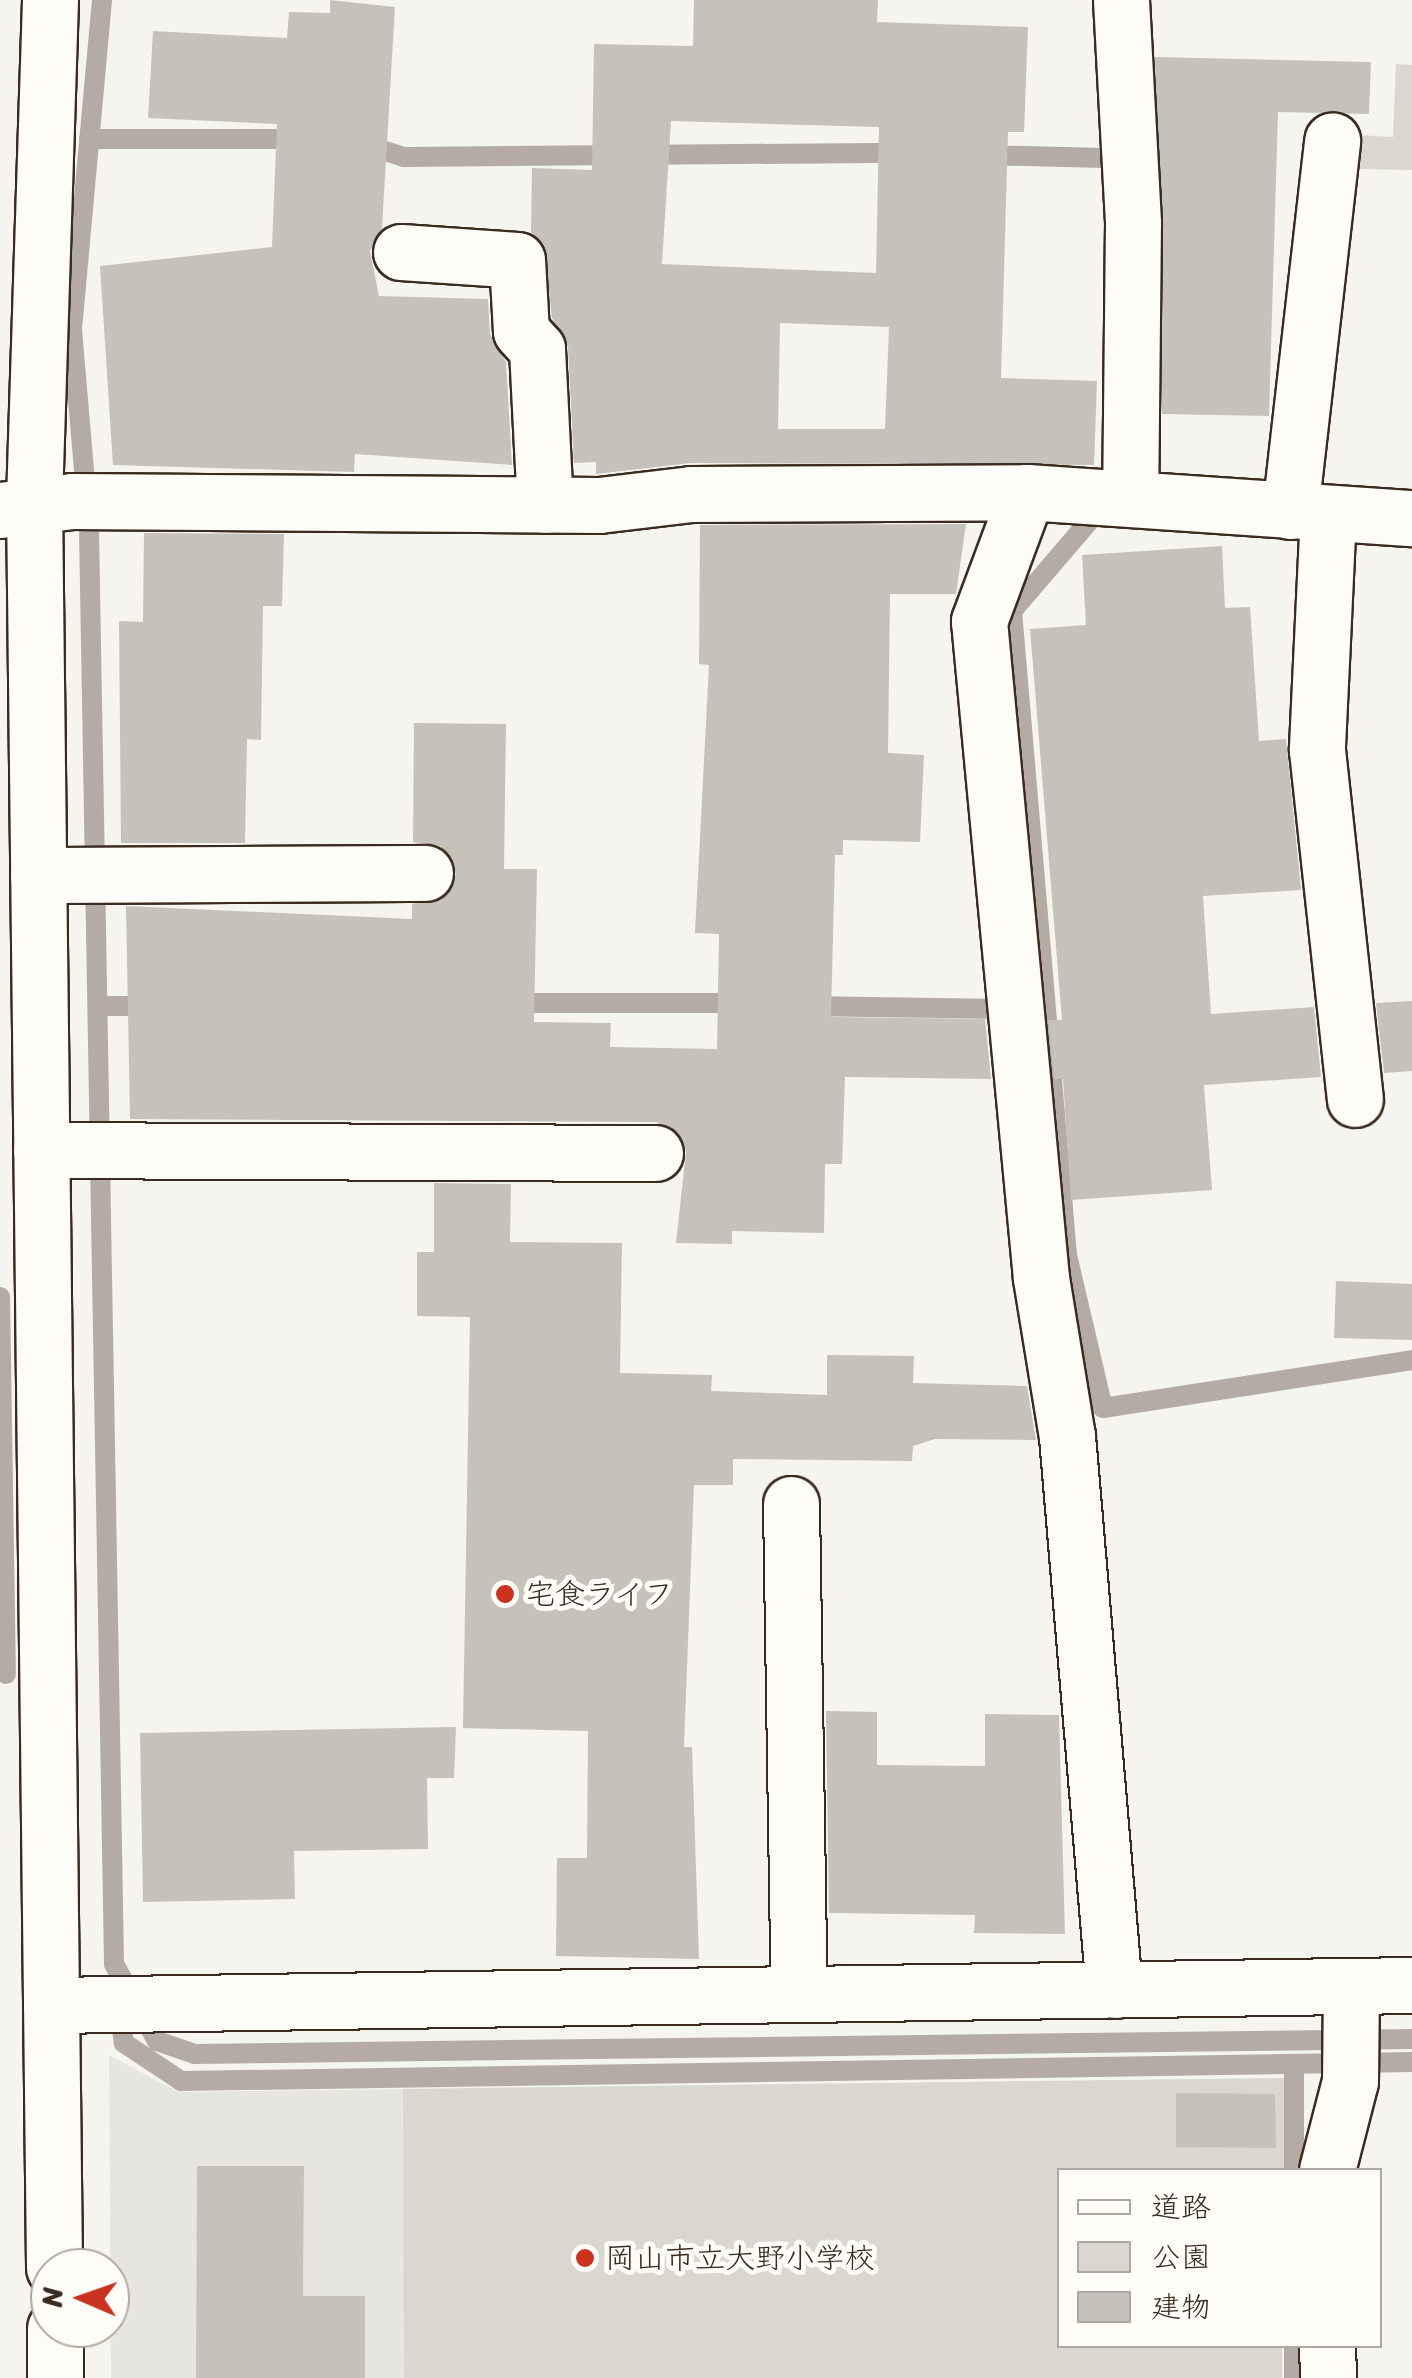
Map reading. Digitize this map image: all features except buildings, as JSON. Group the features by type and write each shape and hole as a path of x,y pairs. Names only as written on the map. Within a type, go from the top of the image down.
{"street":[{"path":"50,0 54,504 78,875 20,1025 80,1150 24,1730 72,2004 55,2248"},
{"path":"1110,497 1132,223 1121,0"},
{"path":"1332,140 1309,512 1317,750 1356,1099"},
{"path":"401,252 517,260 521,331 537,349 545,505"},
{"path":"54,504 545,505 691,494 1027,492 1412,518"},
{"path":"1027,492 979,621 1042,1278 1067,1436 1114,1990"},
{"path":"78,875 424,873"},
{"path":"80,1150 655,1153"},
{"path":"791,1504 800,1994"},
{"path":"72,2004 1114,1990 1351,2001 1412,1985"},
{"path":"1327,2168 1350,2081 1351,2001"},
{"path":"55,2348 56,2378"},
{"path":"1328,2348 1328,2378"}],"shaded area":[{"name":"岡山市立大野小学校","path":"109,2055 178,2092 1285,2078 1284,2168 1057,2168 1057,2348 1282,2348 1282,2378 111,2378 111,2348 130,2348 130,2248 110,2248"}],"green space":[{"path":"1396,64 1412,65 1412,170 1356,169 1358,135 1393,137"},
{"name":"岡山市立大野小学校","path":"1285,2078 1284,2168 1057,2168 1057,2348 1282,2348 1282,2378 404,2378 403,2089"}],"waterway":[{"path":"102,0 72,330 89,529 114,1964 157,2041 195,2054 1412,2039"},
{"path":"89,139 300,139"},
{"path":"363,144 404,157 902,153"},
{"path":"981,155 1104,158"},
{"path":"1103,505 1012,611 1067,1255 1103,1408 1412,1360"},
{"path":"510,1003 746,1003"},
{"path":"98,1006 156,1006"},
{"path":"805,1006 1003,1009"},
{"path":"0,1297 6,1674"},
{"path":"119,2005 124,2043 181,2081 1412,2062"},
{"path":"1294,2064 1294,2168"},
{"path":"1294,2348 1294,2378"}],"place":[{"name":"宅食ライフ","path":"505,1594"},
{"name":"岡山市立大野小学校","path":"585,2258"}]}
